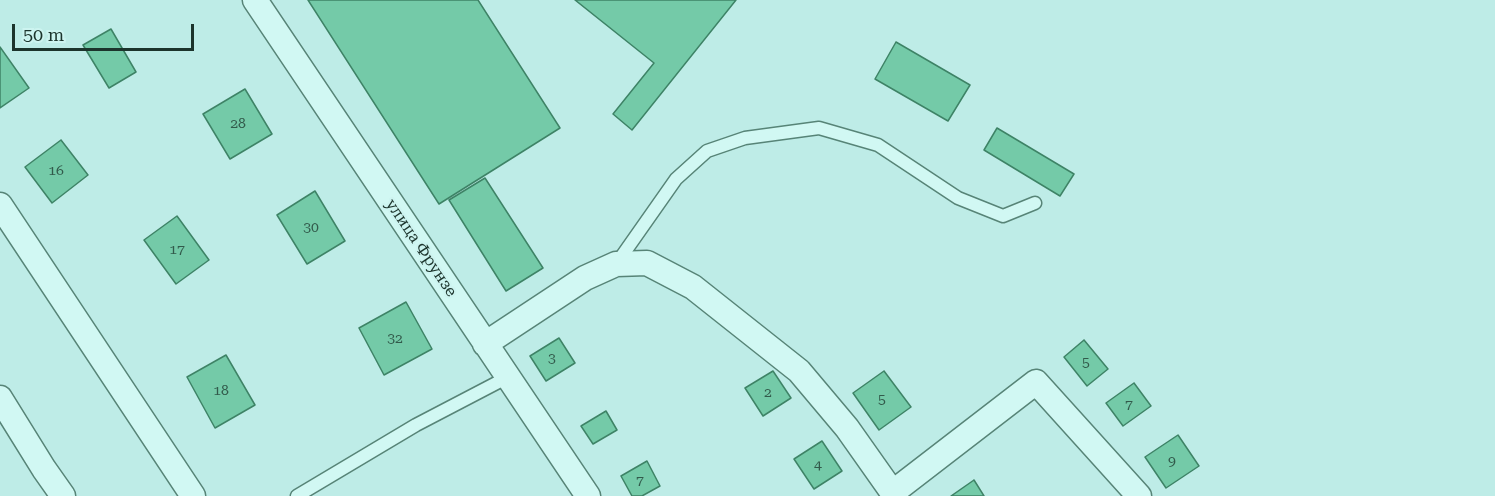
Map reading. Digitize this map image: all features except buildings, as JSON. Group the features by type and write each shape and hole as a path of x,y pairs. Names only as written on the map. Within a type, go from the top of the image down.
{"street":[{"name":"улица Фрунзе","path":"255,0 588,496"},
{"path":"0,205 193,496"},
{"path":"485,344 585,278 616,264 646,263 693,287 799,371 847,428 894,494 1036,382 1140,496"},
{"path":"0,398 63,496"}],"lane":[{"path":"616,264 676,179 707,151 745,138 819,128 878,144 958,198 1003,216 1035,203"},
{"path":"297,496 416,425 508,377"}]}
